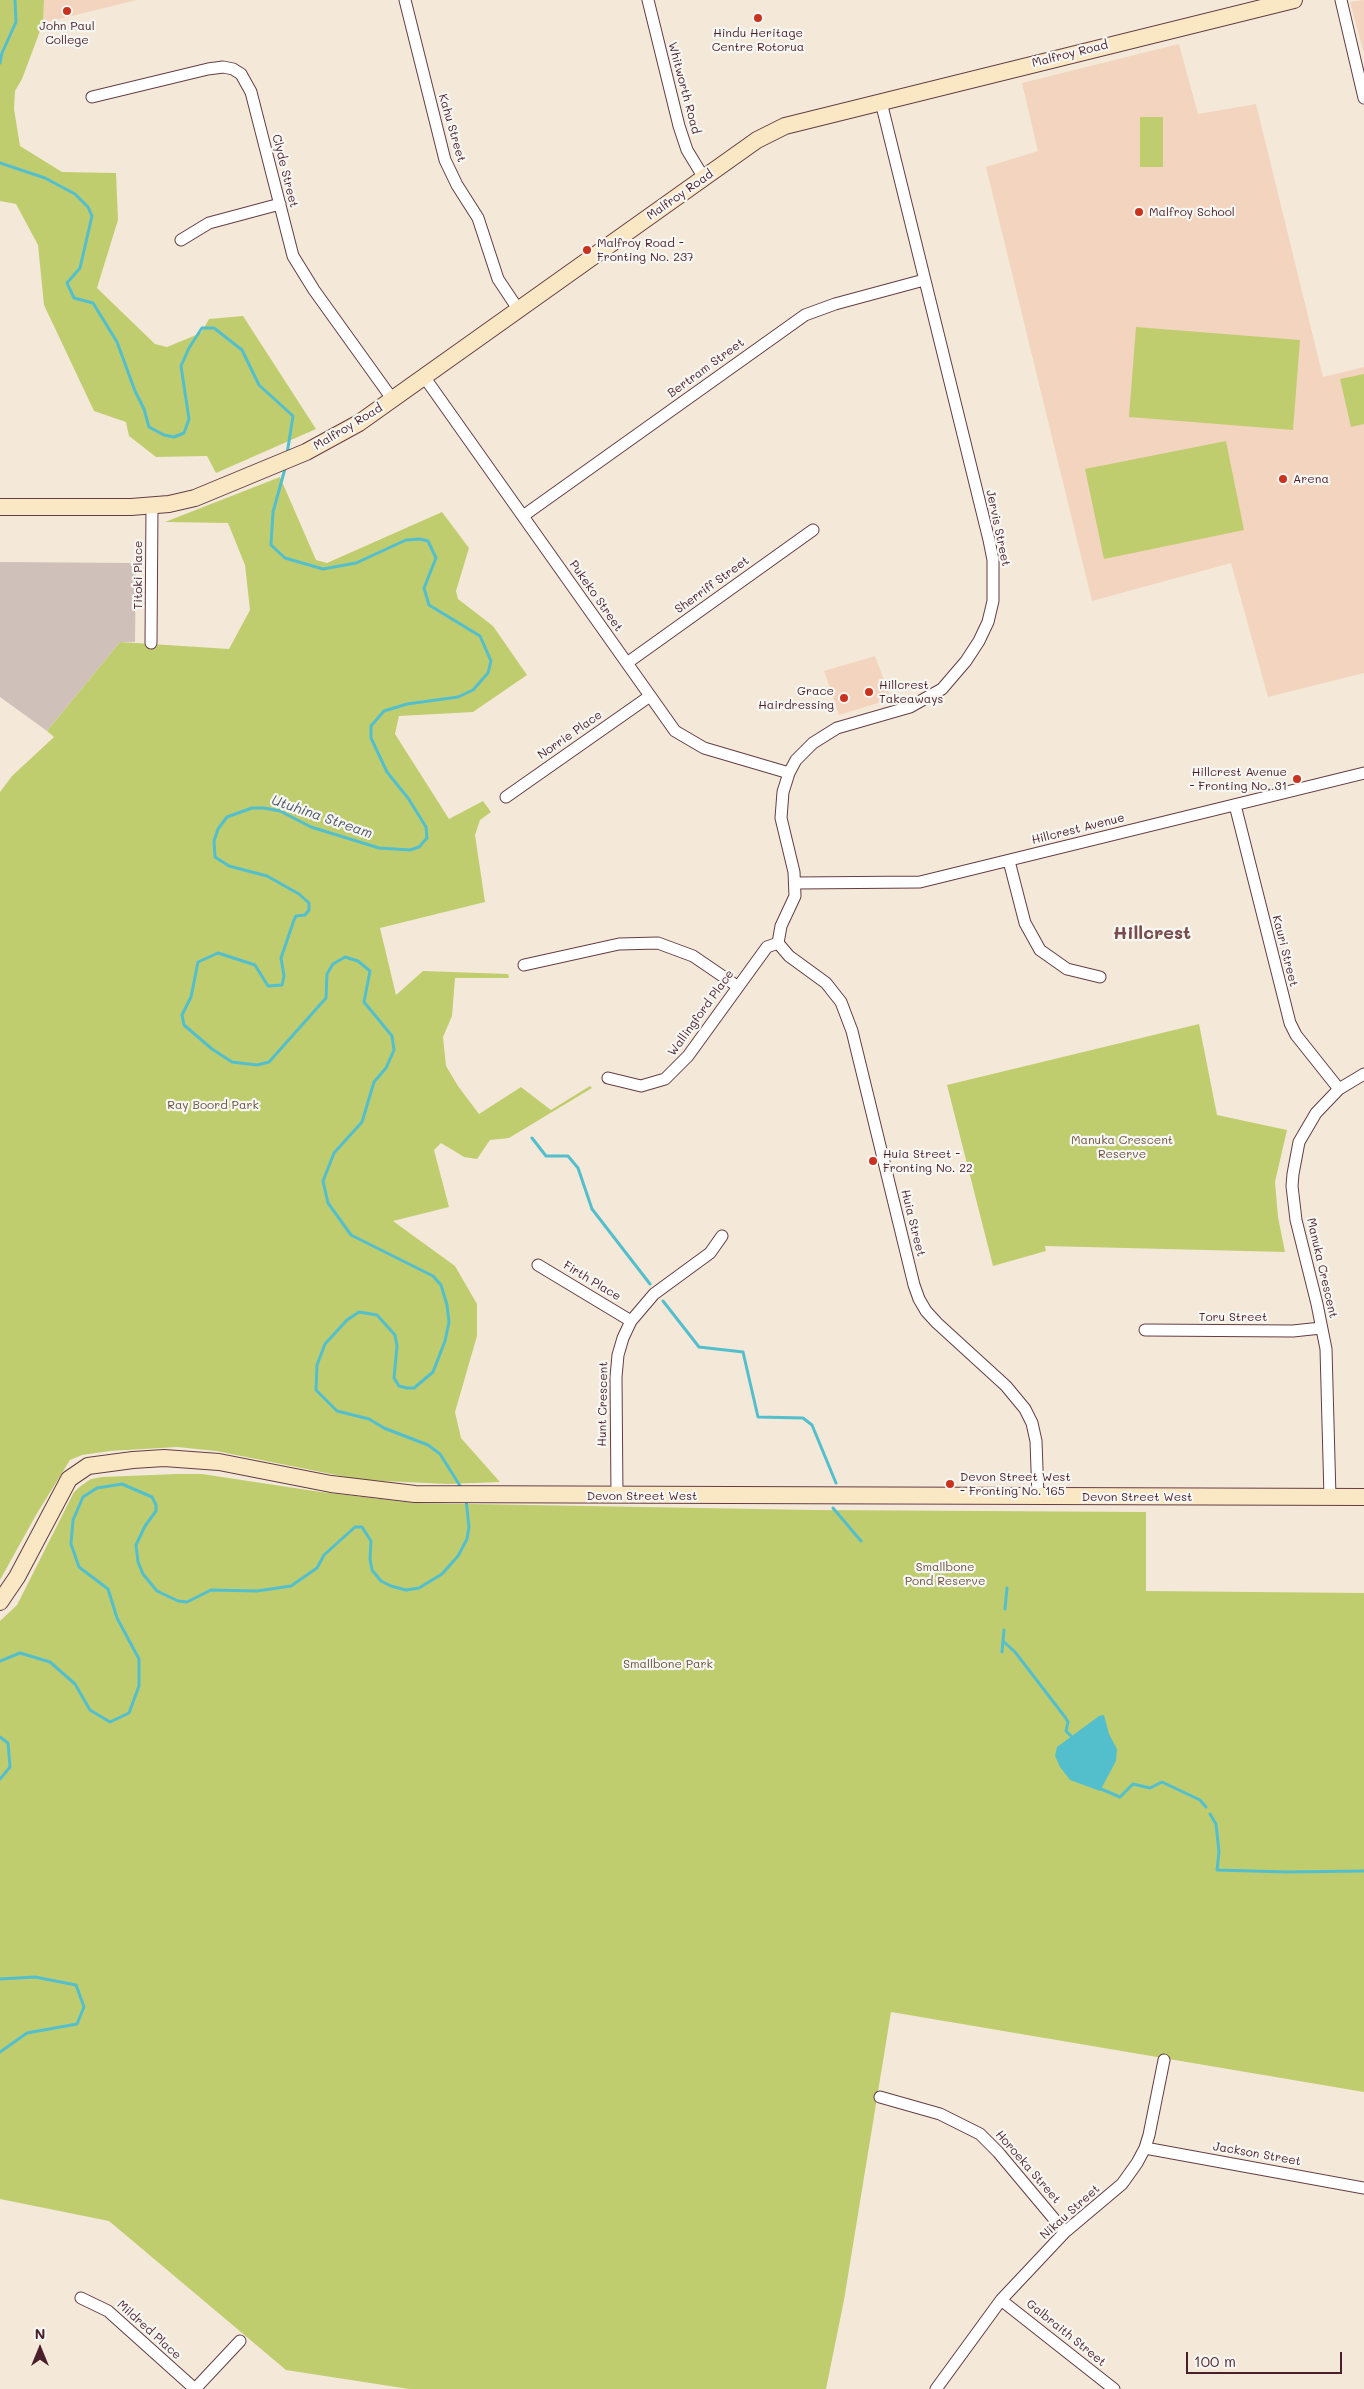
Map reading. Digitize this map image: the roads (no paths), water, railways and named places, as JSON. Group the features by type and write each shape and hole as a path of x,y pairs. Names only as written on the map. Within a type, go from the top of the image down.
{"main road":[{"name":"Malfroy Road","path":"0,507 152,507 195,498 306,452 339,436 425,378 772,131 881,102 1294,0"},
{"name":"Devon Street West","path":"0,1602 17,1577 63,1486 78,1470 88,1466 133,1460 198,1460 361,1488 440,1495 1364,1498"}],"street":[{"name":"Kahu Street","path":"405,0 445,160 457,185 478,218 498,279 518,310"},
{"name":"Whitworth Road","path":"648,0 679,126 687,150 704,178"},
{"path":"1341,0 1364,98"},
{"name":"Clyde Street","path":"92,97 208,69 233,69 242,74 251,92 288,242 302,272 393,400"},
{"name":"Jervis Street","path":"778,943 781,926 793,904 796,883 781,818 783,792 789,773 796,760 813,743 837,728 910,707 942,689 968,658 988,622 993,601 993,560 881,102"},
{"path":"181,240 208,223 280,204"},
{"name":"Bertram Street","path":"523,516 806,315 835,304 924,280"},
{"name":"Pukeko Street","path":"425,378 650,696 665,720 687,740 704,748 789,773"},
{"name":"Titoki Place","path":"151,643 152,507"},
{"name":"Sherriff Street","path":"626,663 813,530"},
{"name":"Norrie Place","path":"506,797 650,696"},
{"name":"Hillcrest Avenue","path":"796,883 920,882 1364,773"},
{"name":"Kauri Street","path":"1235,806 1290,1022 1296,1035 1339,1089"},
{"path":"1009,860 1025,923 1040,950 1067,969 1100,977"},
{"path":"524,965 619,944 658,943 693,956 737,986"},
{"name":"Wallingford Place","path":"608,1078 641,1086 665,1079 688,1056 767,947 778,943"},
{"name":"Huia Street","path":"778,943 789,956 826,982 842,1002 852,1031 919,1299 926,1311 937,1323 1006,1386 1026,1408 1036,1441 1038,1497"},
{"name":"Manuka Crescent","path":"1330,1498 1327,1370 1321,1328 1296,1220 1292,1186 1299,1142 1307,1126 1339,1089 1364,1074"},
{"name":"Hunt Crescent","path":"616,1496 616,1376 618,1355 631,1321 654,1294 710,1253 722,1236"},
{"name":"Firth Place","path":"538,1265 631,1321"},
{"name":"Toru Street","path":"1145,1330 1293,1331 1321,1328"},
{"name":"Nikau Street","path":"936,2389 1001,2300 1065,2232 1122,2184 1145,2148 1164,2060"},
{"name":"Horoeka Street","path":"880,2097 940,2114 980,2134 998,2152 1065,2232"},
{"name":"Jackson Street","path":"1145,2148 1364,2188"},
{"name":"Mildred Place","path":"81,2298 108,2311 194,2389"},
{"name":"Galbraith Street","path":"1001,2300 1114,2389"},
{"path":"194,2389 240,2341"}],"water":[{"path":"1104,1715 1109,1734 1117,1749 1116,1761 1100,1791 1070,1780 1060,1767 1055,1756 1057,1747 1099,1716"}],"waterway":[{"name":"Utuhina Stream","path":"0,63 2,53 16,22 15,0"},
{"name":"Utuhina Stream","path":"0,163 45,178 75,194 88,207 92,216 80,268 67,283 74,298 93,303 117,342 135,391 144,409 149,427 164,435 174,437 184,433 189,419 181,366 189,348 202,328 214,328 242,350 259,385 293,416 287,454"},
{"name":"Utuhina Stream","path":"286,465 273,512 271,545 285,558 323,569 356,563 406,540 420,539 428,541 436,558 424,588 429,605 480,636 491,661 488,673 473,690 458,697 407,704 384,711 371,726 371,738 387,772 408,798 426,827 427,838 419,847 410,850 379,848 311,827 280,811 264,808 252,808 227,817 218,829 214,841 215,857 229,866 267,876 299,894 309,903 309,910 305,915 296,916 294,920 281,958 284,976 282,985 268,986 255,965 218,953 198,962 191,997 182,1015 184,1025 212,1049 232,1062 257,1065 269,1062 326,998 327,974 333,964 345,957 358,961 370,971 364,1002 392,1036 394,1050 386,1068 374,1082 362,1122 334,1153 323,1181 328,1203 351,1235 433,1276 441,1285 447,1305 449,1322 445,1341 433,1372 414,1388 407,1388 399,1386 394,1378 397,1346 395,1335 377,1315 359,1312 347,1320 325,1344 317,1365 316,1390 337,1411 369,1419 384,1428 428,1445 440,1454 462,1489"},
{"path":"532,1138 546,1156 568,1156 578,1168 592,1209 650,1284"},
{"path":"663,1301 699,1347 743,1352 758,1417 803,1418 812,1425 836,1483"},
{"name":"Utuhina Stream","path":"0,1661 20,1653 50,1662 75,1684 90,1710 110,1722 129,1713 139,1686 139,1659 117,1618 108,1589 79,1567 71,1544 73,1520 83,1497 97,1488 122,1484 152,1497 156,1505 156,1511 145,1526 136,1545 138,1562 143,1574 157,1591 178,1601 187,1602 211,1590 257,1591 291,1586 317,1568 324,1555 355,1527 362,1527 371,1541 370,1559 372,1570 381,1581 406,1590 419,1588 442,1574 458,1556 467,1539 469,1527 466,1499"},
{"path":"833,1508 861,1541"},
{"path":"1005,1609 1007,1588"},
{"path":"1002,1652 1004,1630"},
{"path":"1003,1641 1015,1652 1065,1717 1068,1722 1066,1731 1071,1736"},
{"name":"Utuhina Stream","path":"0,1737 8,1743 10,1767 0,1779"},
{"path":"1101,1789 1120,1797 1133,1784 1150,1788 1162,1782 1200,1800 1206,1807"},
{"path":"1210,1814 1216,1824 1219,1852 1217,1870 1287,1872 1364,1871"},
{"name":"Utuhina Stream","path":"0,1979 35,1977 76,1985 84,2007 77,2024 27,2033 0,2052"}],"place":[{"name":"John Paul College","path":"67,11"},
{"name":"Hindu Heritage Centre Rotorua","path":"758,18"},
{"name":"Malfroy School","path":"1139,212"},
{"name":"Malfroy Road - Fronting No. 237","path":"587,250"},
{"name":"Arena","path":"1283,479"},
{"name":"Hillcrest Takeaways","path":"869,692"},
{"name":"Grace Hairdressing","path":"844,698"},
{"name":"Hillcrest Avenue - Fronting No. 31","path":"1297,779"},
{"name":"Huia Street - Fronting No. 22","path":"873,1161"},
{"name":"Devon Street West - Fronting No. 165","path":"950,1484"}],"district":[{"name":"Hillcrest","path":"1152,933"}],"park label":[{"name":"Ray Boord Park","path":"213,1105"},
{"name":"Manuka Crescent Reserve","path":"1122,1147"},
{"name":"Smallbone Pond Reserve","path":"945,1574"},
{"name":"Smallbone Park","path":"668,1664"}]}
